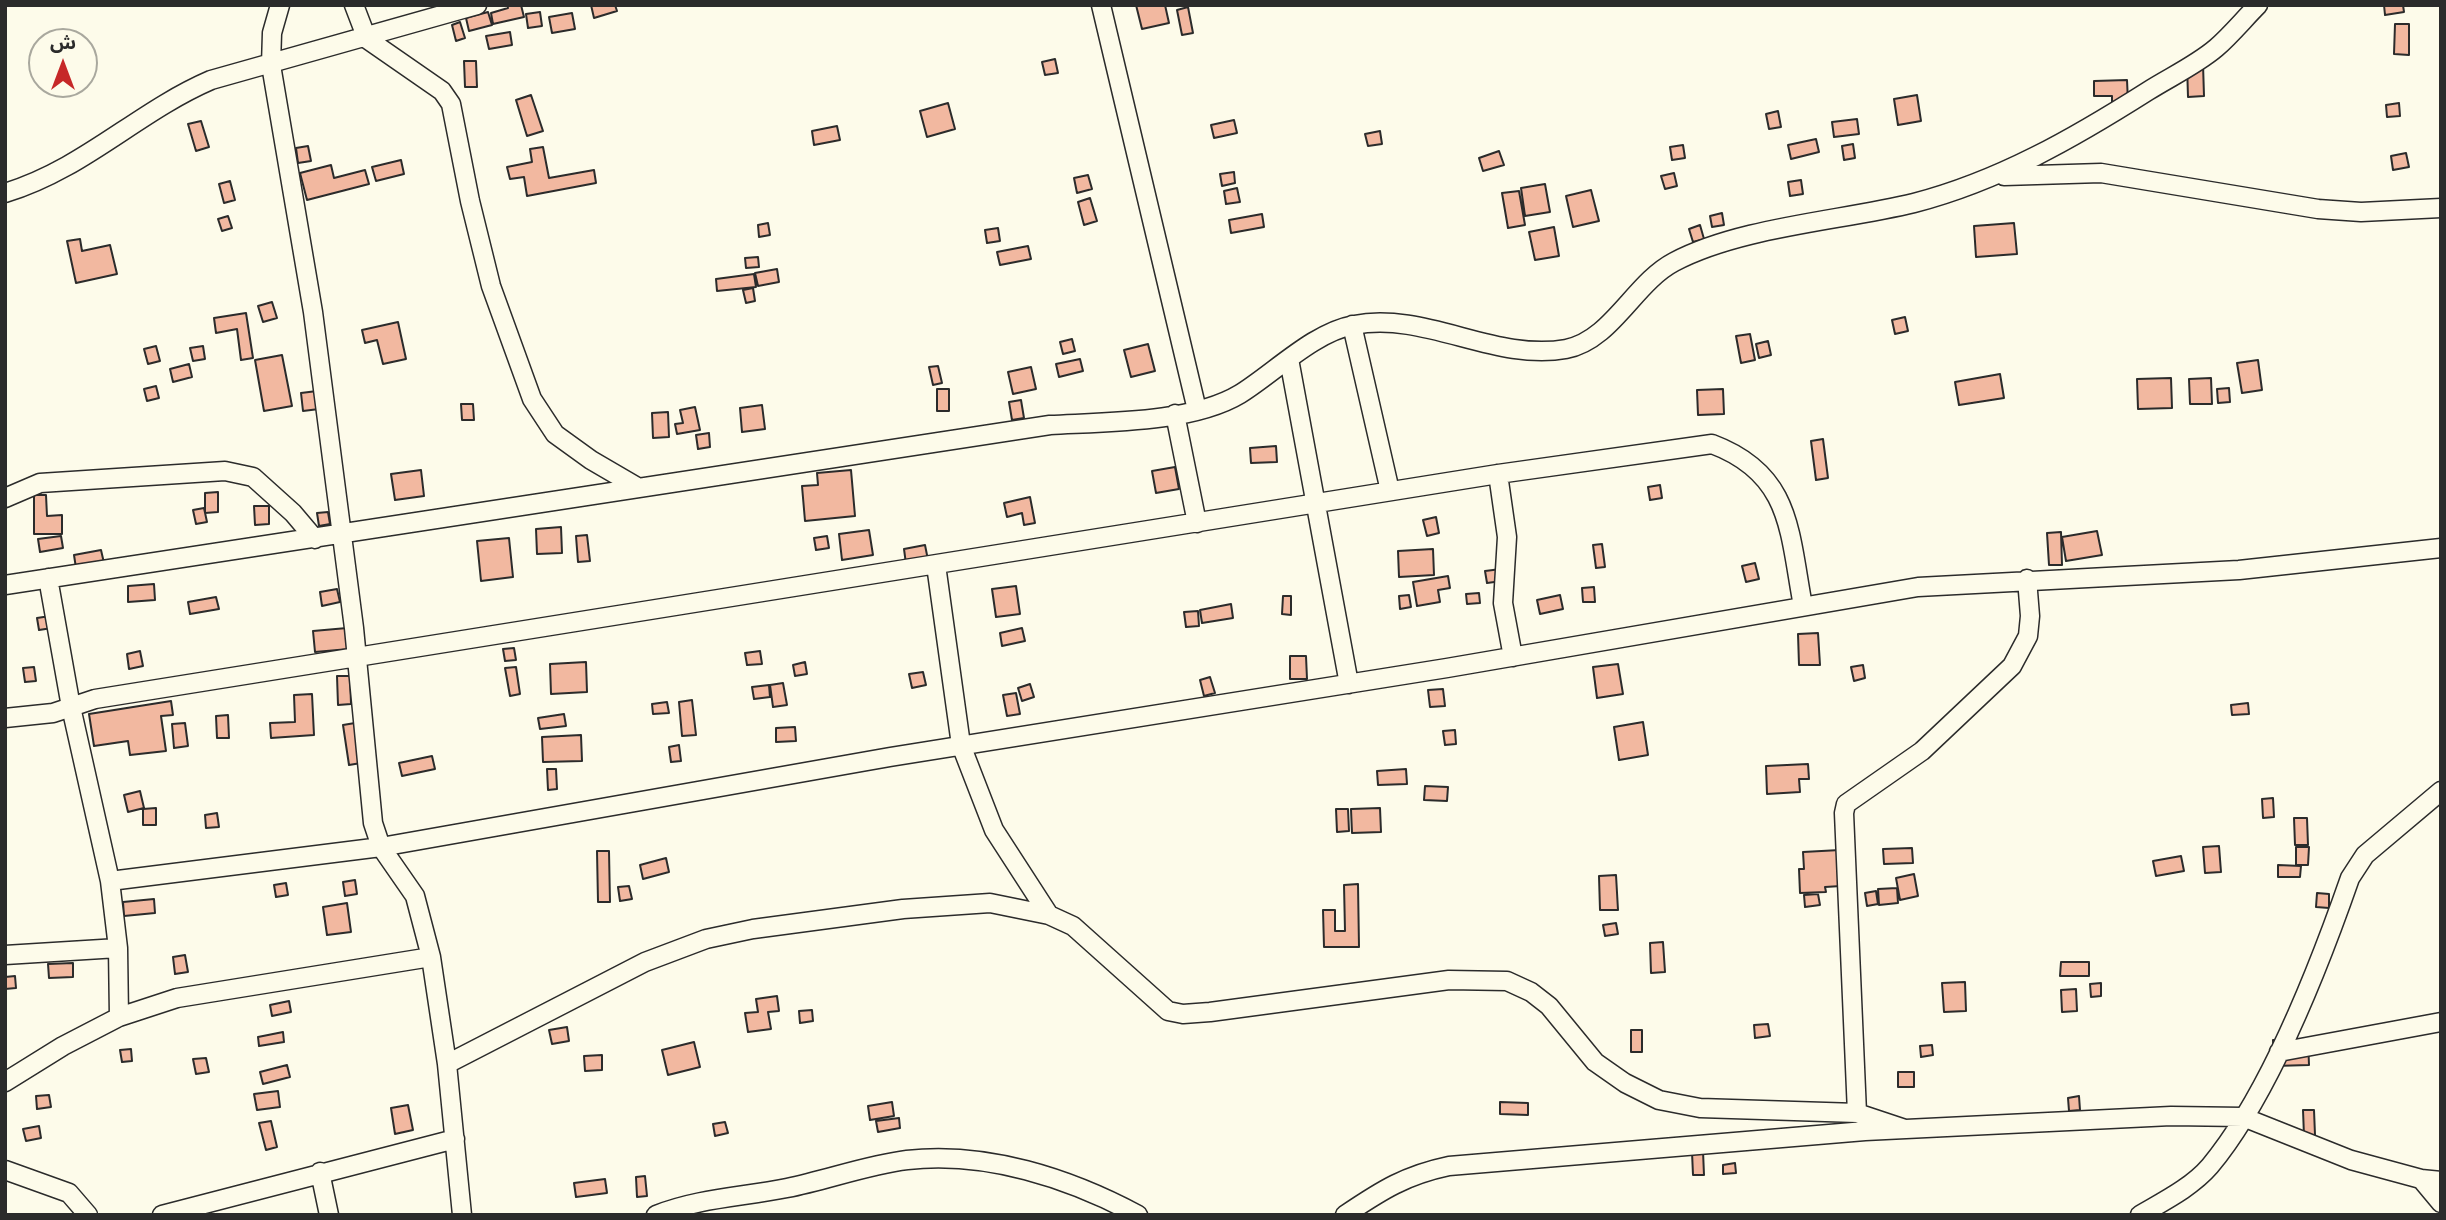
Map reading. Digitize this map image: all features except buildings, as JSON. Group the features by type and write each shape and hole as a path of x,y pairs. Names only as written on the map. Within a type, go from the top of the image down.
{"street":[{"path":"280,5 272,33 271,65 313,312 358,659 373,822 381,847 415,896 432,957 447,1064 462,1215"},
{"path":"354,5 367,39 442,91 452,104 470,201 491,286 532,399 555,434 591,460 639,488"},
{"path":"5,193 34,184 74,165 174,96 211,80 367,39 477,5"},
{"path":"1101,5 1196,410"},
{"path":"5,585 1050,425 1196,410 1219,404 1240,394 1289,359 1352,325 1376,323 1438,330 1515,348 1566,349 1585,342 1601,330 1653,275 1674,262 1716,245 1914,203 1997,177 2095,124 2214,49 2259,5"},
{"path":"1997,177 2101,173 2318,208 2361,212 2441,208"},
{"path":"1352,325 1390,491"},
{"path":"1289,359 1349,684"},
{"path":"1175,414 1197,523"},
{"path":"5,719 53,712 95,699 358,659 1390,491 1712,444 1737,453 1758,468 1777,493 1787,521 1803,606"},
{"path":"5,498 40,483 225,471 253,477 293,513 315,539"},
{"path":"1498,474 1507,537 1503,603 1513,657"},
{"path":"110,881 381,847 961,746 1513,657 1918,586 2239,569 2441,548"},
{"path":"936,565 961,746 993,830 1049,915"},
{"path":"48,578 71,707 110,881 118,947 119,1017"},
{"path":"1857,1113 1844,813 1846,804 1922,751 2012,666 2028,636 2030,616 2027,579"},
{"path":"2140,1215 2174,1196 2209,1167 2244,1117 2279,1052 2350,878 2365,855 2441,791"},
{"path":"447,1064 645,962 706,939 752,929 915,908 990,904 1049,915 1073,926 1168,1010 1183,1014 1449,979 1507,981 1549,1006 1595,1062 1625,1083 1659,1100 1700,1108 1757,1112 1857,1113 1905,1129"},
{"path":"5,956 118,947"},
{"path":"5,1082 63,1046 119,1017 177,998 432,957"},
{"path":"2279,1052 2441,1022"},
{"path":"1345,1215 1387,1186 1414,1173 1449,1166 1594,1151 1905,1129 2171,1116 2244,1117 2351,1160 2421,1179 2441,1181"},
{"path":"162,1215 455,1139"},
{"path":"656,1215 706,1199 785,1188 906,1160 959,1158 1018,1169 1095,1192 1138,1215"},
{"path":"5,1170 69,1193 88,1215"},
{"path":"320,1172 329,1215"},
{"path":"2421,1179 2441,1203"}]}
